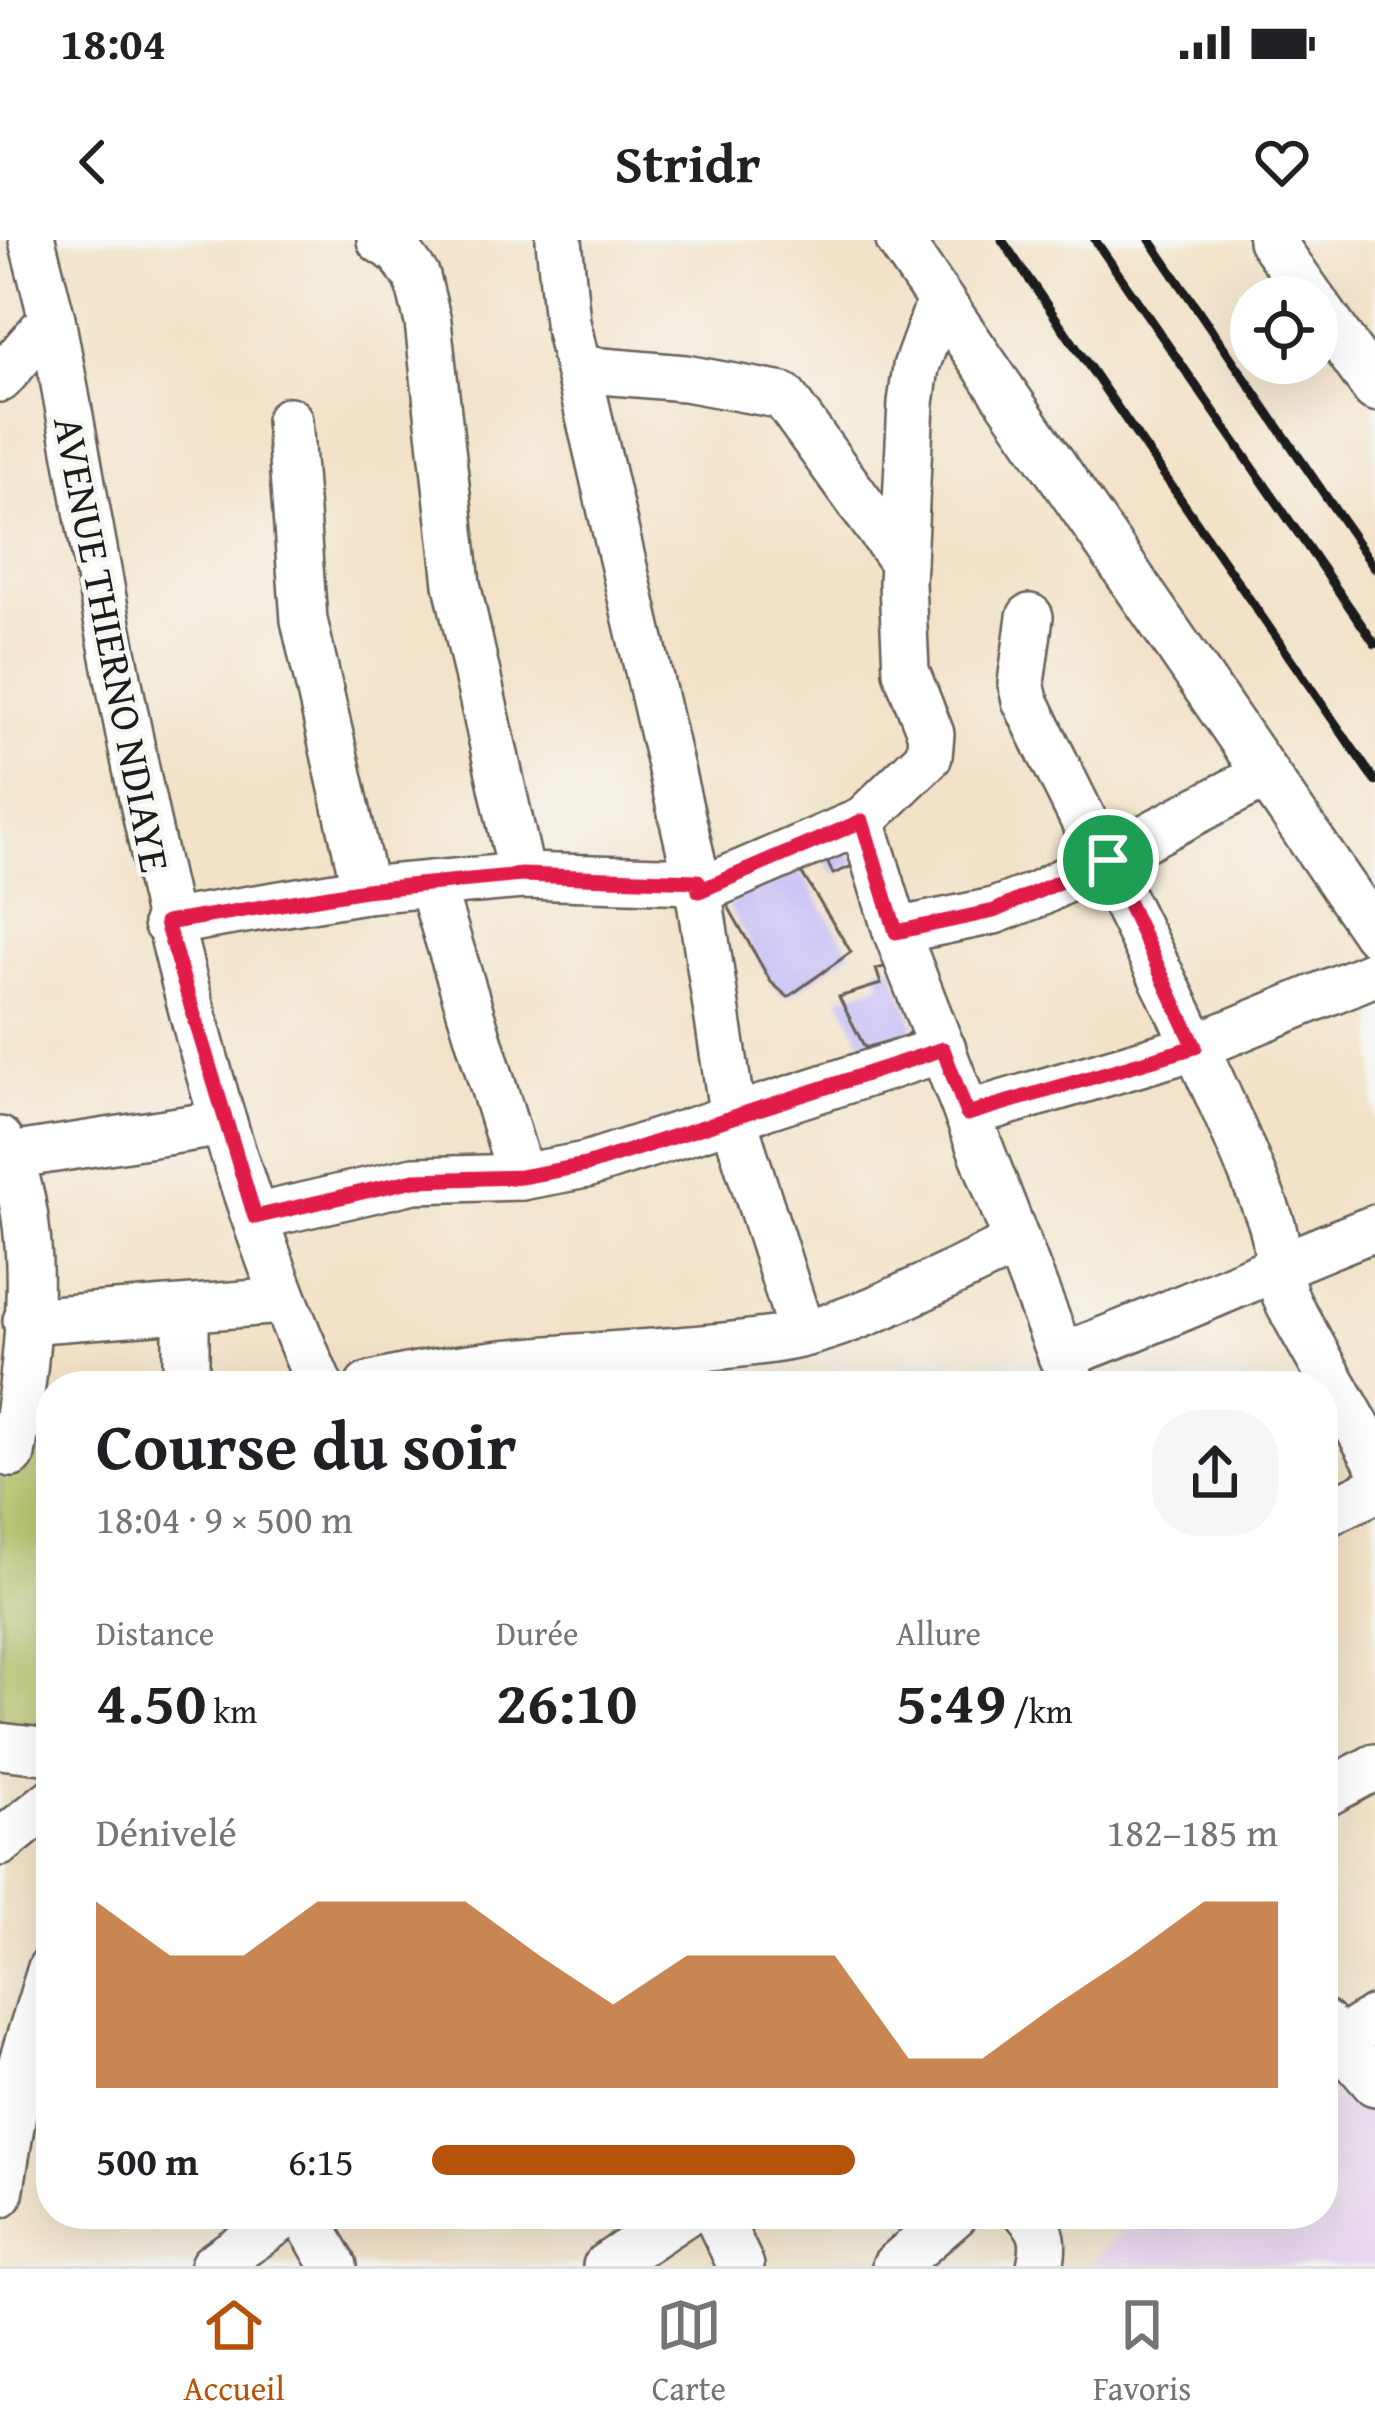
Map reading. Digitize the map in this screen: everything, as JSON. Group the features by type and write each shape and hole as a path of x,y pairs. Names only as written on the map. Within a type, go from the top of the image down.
{"street":[{"path":"380,240 399,252 417,277 428,322 458,584 522,875"},
{"path":"559,240 578,369 698,886 733,1118 802,1334"},
{"path":"899,240 1375,933"},
{"path":"1271,240 1296,276"},
{"name":"AVENUE THIERNO NDIAYE","path":"45,243 52,319 166,923 224,1123 283,1301 313,1371"},
{"path":"166,923 365,890 522,875 698,886 862,821 921,766 933,746 906,671 903,562 914,385 940,301"},
{"path":"0,379 52,319"},
{"path":"1338,336 1375,388"},
{"path":"578,369 685,378 783,396 903,562"},
{"path":"289,420 304,620 365,890"},
{"path":"1030,617 1022,683 1025,700 1108,860 1195,1047 1270,1217 1276,1265 1288,1305 1326,1371"},
{"path":"896,932 994,911 1108,860 1263,776"},
{"path":"862,821 896,932 1067,1371 1276,1265 1375,1228"},
{"path":"430,884 521,1177"},
{"path":"967,1114 1195,1047 1375,973"},
{"path":"255,1217 414,1180 521,1177 604,1160 943,1049"},
{"path":"12,1454 27,1367 26,1321 5,1148 224,1123"},
{"path":"501,1371 802,1334 1018,1243"},
{"path":"26,1321 283,1301"},
{"path":"186,1309 186,1371"},
{"path":"1338,1393 1375,1458"},
{"path":"1338,1508 1375,1490"},
{"path":"0,1746 36,1750"},
{"path":"1338,1787 1375,1767"},
{"path":"0,1843 36,1814"},
{"path":"1338,2034 1375,2018"},
{"path":"1338,2049 1375,2083"},
{"path":"0,2194 36,2050"},
{"path":"213,2266 266,2229"},
{"path":"313,2229 334,2266"},
{"path":"606,2266 662,2229"},
{"path":"723,2229 741,2266"},
{"path":"895,2266 938,2229"},
{"path":"1040,2229 1040,2266"}],"shaded area":[{"path":"1338,2072 1375,2103 1375,2266 1087,2266 1125,2229 1338,2229"}],"green space":[{"path":"0,1431 36,1432 36,1759 0,1755"}],"building":[{"path":"844,832 855,865 833,874 819,844"},
{"path":"793,859 851,952 788,997 771,982 721,894"},
{"path":"892,965 915,1027 905,1036 865,1048 839,997 881,984 876,969"}],"railway":[{"path":"1002,240 1375,781"},
{"path":"1095,240 1375,644"},
{"path":"1150,240 1375,568"}],"route":[{"path":"862,821 896,932 994,911 1108,860 1195,1047 967,1114 943,1049 586,1165 521,1177 414,1180 255,1217 166,923 365,890 522,875 698,881 699,891 793,855 862,821"}]}
